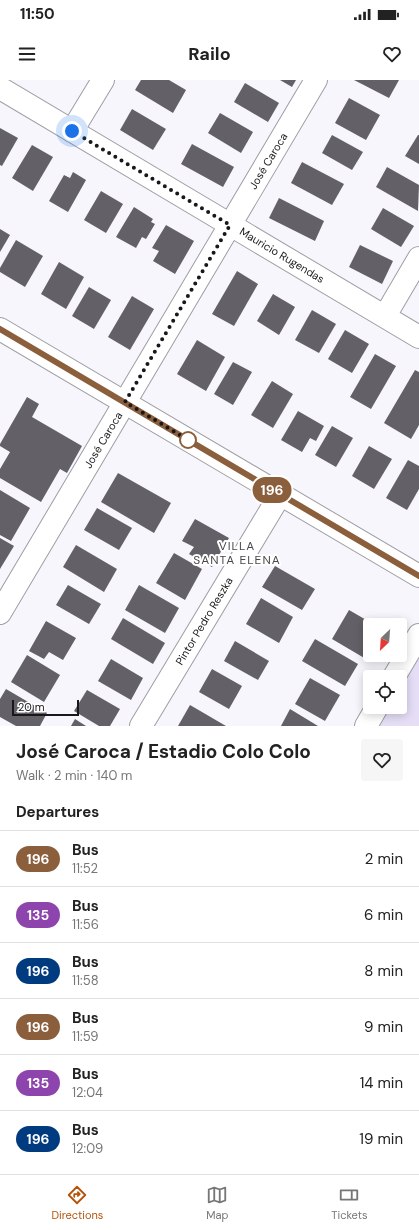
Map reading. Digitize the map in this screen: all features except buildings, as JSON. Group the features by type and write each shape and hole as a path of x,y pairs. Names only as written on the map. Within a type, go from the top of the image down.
{"street":[{"path":"72,131 102,80"},
{"name":"José Caroca","path":"0,614 316,80"},
{"name":"Mauricio Rugendas","path":"0,88 419,337"},
{"path":"385,316 419,258"},
{"path":"0,329 419,576"},
{"name":"Pintor Pedro Reszka","path":"141,726 280,495"},
{"path":"398,670 419,635"},
{"path":"366,726 373,714"}],"shaded area":[{"path":"419,652 419,726 376,726 383,714 407,714 407,672"}],"bus line":[{"name":"196","path":"0,329 419,576"}],"district":[{"name":"VILLA SANTA ELENA","path":"237,553"}],"route":[{"path":"72,131 230,225 125,402 190,441 188,440"}]}
